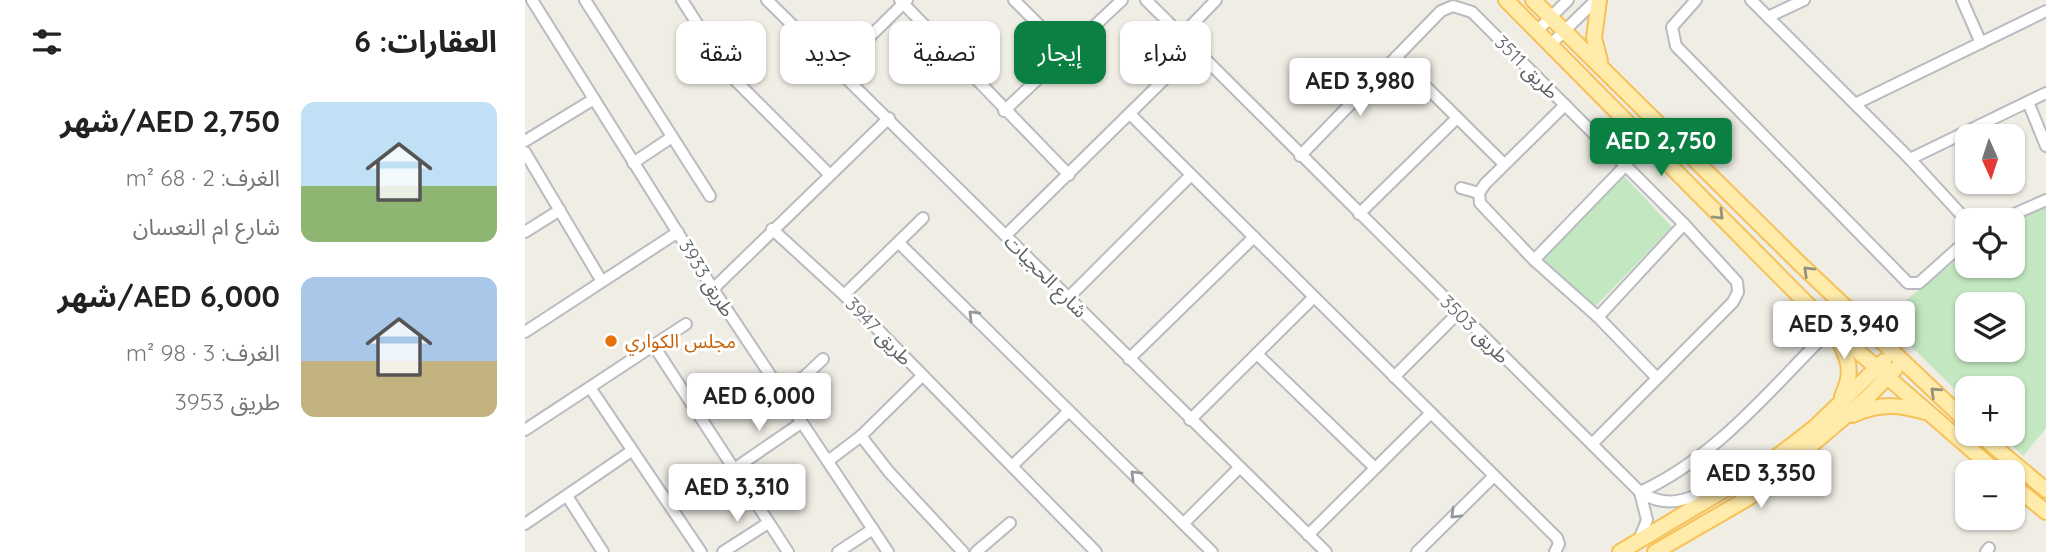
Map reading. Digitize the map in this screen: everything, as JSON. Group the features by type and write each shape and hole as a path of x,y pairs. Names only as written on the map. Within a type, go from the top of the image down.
{"main road":[{"path":"1506,0 1831,328 1983,460"},
{"path":"1534,0 1955,411"},
{"path":"1597,0 1594,38 1602,66"},
{"path":"1831,328 1850,365 1849,383 1839,404"},
{"path":"1655,552 1750,497 1837,424 1897,357"},
{"path":"1620,552 1747,478 1814,428 1839,404 1883,371"},
{"path":"1837,424 1872,407 1889,404 1927,413"},
{"path":"1993,446 2046,490"},
{"path":"2025,495 2046,512"}],"street":[{"name":"طريق 3933","path":"532,0 713,289 888,552"},
{"path":"585,0 711,196"},
{"path":"682,0 730,75 829,174"},
{"path":"1014,0 1035,21"},
{"path":"1099,21 1122,0"},
{"name":"طريق 3503","path":"1146,0 1167,21"},
{"path":"1196,21 1216,0"},
{"path":"1538,31 1568,0"},
{"path":"1551,44 1597,0"},
{"path":"1696,0 1672,27 1676,46 1907,283 1919,283 1955,251"},
{"path":"1751,0 1910,159 1955,208"},
{"path":"1768,17 1804,0"},
{"path":"1962,0 1981,43"},
{"path":"875,30 903,1 1004,111 1069,175"},
{"name":"شارع الحجيات","path":"775,2 793,21"},
{"name":"طريق 3511","path":"1300,156 1441,11 1453,6 1472,12 1685,224 1737,282 1738,292 1734,302 1656,377 1592,444"},
{"path":"1855,104 2046,11"},
{"path":"1396,57 1504,164"},
{"name":"طريق 3503","path":"1211,65 1640,492"},
{"name":"شارع الحجيات","path":"854,84 1326,552"},
{"path":"1004,111 1032,84"},
{"path":"1006,235 1160,84"},
{"path":"1910,159 2046,93"},
{"path":"525,141 593,99"},
{"path":"2028,102 2046,146"},
{"path":"1565,105 1504,164 1479,194 1480,203 1486,213 1598,317 1656,377"},
{"path":"1130,114 1557,538 1559,544 1555,552"},
{"path":"713,289 888,118"},
{"path":"1359,214 1457,118"},
{"path":"633,163 672,137"},
{"path":"525,152 601,280"},
{"path":"1534,260 1626,165"},
{"path":"1068,298 1191,175"},
{"path":"1461,188 1479,194"},
{"path":"2025,209 2046,200"},
{"path":"525,232 560,210"},
{"path":"844,295 922,218"},
{"path":"1598,317 1685,224"},
{"name":"طريق 3947","path":"772,229 844,295 1096,552"},
{"path":"525,332 678,232"},
{"path":"1129,359 1254,237"},
{"path":"899,243 1212,552"},
{"path":"1191,420 1314,297"},
{"path":"1394,377 1458,313"},
{"path":"525,430 686,324"},
{"path":"1640,492 1666,480 1720,439 1817,343"},
{"path":"654,346 788,552"},
{"path":"1257,354 1375,468"},
{"path":"779,390 804,377 823,359"},
{"path":"828,461 861,436 922,376"},
{"path":"591,389 630,452 701,552"},
{"path":"1012,466 1069,411"},
{"path":"1308,535 1431,413"},
{"path":"734,468 801,423"},
{"path":"861,436 889,472 963,552"},
{"path":"525,524 630,452"},
{"path":"1184,523 1239,468"},
{"path":"1416,552 1494,476"},
{"path":"1640,492 1653,500 1665,502 1689,499 1747,478"},
{"path":"1665,502 1658,492 1666,480"},
{"path":"1639,540 1647,520 1640,492"},
{"path":"567,496 603,552"},
{"path":"723,552 768,523"},
{"path":"976,552 1010,523"},
{"path":"838,552 873,529"}],"green space":[{"path":"1623,175 1672,227 1591,311 1540,261"},
{"path":"2046,204 2046,428 2023,456 2013,446 2025,446 2025,376 1955,376 1955,389 1883,319 1955,261 1955,278 2025,278 2025,215"}],"place":[{"name":"مجلس الكواري","path":"611,341"}]}
